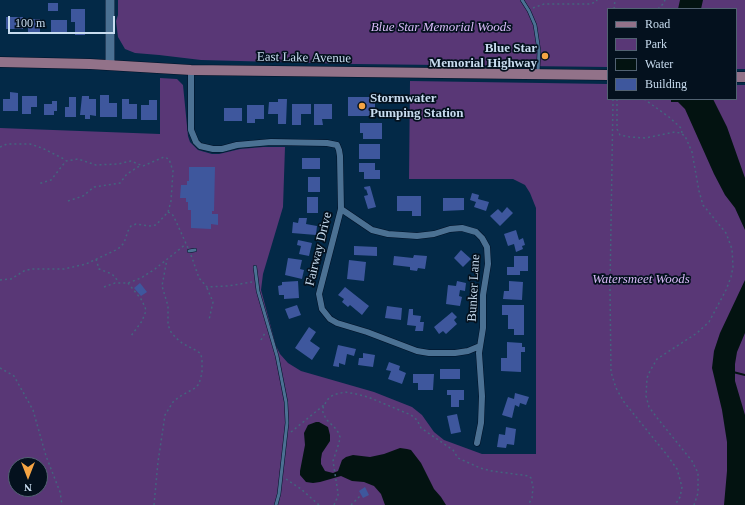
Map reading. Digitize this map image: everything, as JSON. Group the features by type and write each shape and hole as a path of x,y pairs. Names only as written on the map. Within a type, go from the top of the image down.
{"main road":[{"path":"110,0 110,65"},
{"name":"East Lake Avenue","path":"0,62 110,65 191,70 607,75"}],"street":[{"name":"Fairway Drive","path":"191,70 191,130 196,142 200,146 213,149 222,149 237,145 271,142 337,145 339,150 341,209 319,294 322,309 330,319 337,323 373,334 417,351 429,353 455,353 468,351 480,346"},
{"name":"Bunker Lane","path":"341,209 372,230 388,234 417,236 462,228 476,232 482,238 487,248 488,264 483,295 483,328 479,361 482,396 481,423 477,442"}],"lane":[{"path":"522,0 535,25 539,51 538,74"},
{"path":"189,251 195,250"},
{"path":"255,267 256,281 277,356 287,412 279,494 276,505"}],"path":[{"path":"529,11 544,4 590,4 598,0"},
{"path":"659,8 665,0"},
{"path":"613,100 610,295 611,372 616,388 624,402 677,469 682,487 680,497 675,505"},
{"path":"617,100 617,125 620,135 645,138 675,132 685,136 692,152 703,205 726,233 732,249 733,257 731,277 726,290 709,322 697,333 657,359 648,378 646,396 649,407 692,461 698,473 698,493 694,505"},
{"path":"645,100 669,117 681,128 682,134"},
{"path":"0,147 7,144 30,144 42,148 66,161 78,159 96,164 118,164 131,161 141,165"},
{"path":"0,280 11,279 24,271 43,268 64,269 86,264 114,252 122,246 131,226 136,224 150,226 156,225 168,212 173,177 171,162 167,157 164,157 141,165 127,174 120,183 94,187 83,196 68,201"},
{"path":"38,184 51,180 66,161"},
{"path":"168,212 174,217 199,278 207,287 213,302 209,320"},
{"path":"104,287 120,283 128,283 147,275 186,244"},
{"path":"96,259 99,269 112,274 120,283"},
{"path":"154,505 158,462 165,415 173,402 199,384 202,373 201,354 176,338 170,332 168,326 168,306 162,286 167,259"},
{"path":"207,287 223,287 256,281"},
{"path":"128,283 141,299 146,312 142,321 131,336"},
{"path":"0,368 14,376 33,410 46,456 60,492 62,505"},
{"path":"334,505 338,496 334,458 340,437 338,432 323,415 322,410 332,395 345,392 368,397 404,411 414,417 422,428 453,450 456,456 464,461 480,468 492,471 529,476 533,487 532,498 528,505"},
{"path":"284,437 325,404"},
{"path":"280,476 301,489 319,505"},
{"path":"351,505 361,495"}],"green space":[{"name":"Blue Star Memorial Woods","path":"118,0 745,0 745,69 737,69 737,8 607,8 607,67 354,64 201,60 135,53 125,49 118,37 116,21 118,15"},
{"name":"Watersmeet Woods","path":"160,78 177,79 183,85 188,136 190,142 198,150 212,154 219,154 240,149 285,147 283,207 263,274 261,290 276,346 280,354 288,363 301,371 374,392 412,407 422,415 434,432 444,440 482,454 536,454 536,208 525,185 513,179 409,179 410,81 607,84 607,100 737,100 737,85 745,85 745,505 0,505 0,128 160,134"}],"water":[{"path":"680,0 703,0 701,8 678,8"},
{"path":"671,100 714,100 727,127 745,178 745,230 735,208 725,195 714,174 685,109 678,102 671,102"},
{"path":"745,280 745,333 737,352 735,381 745,415 745,505 724,505 727,471 727,442 722,410 712,368 714,351 720,333"},
{"path":"316,422 328,427 330,435 330,441 322,453 321,459 321,464 325,471 333,473 338,471 342,460 353,455 370,457 400,448 411,450 421,463 434,489 446,505 385,505 381,494 374,486 364,482 352,481 341,476 320,482 306,482 300,475 305,445 304,433 308,425"}],"building":[{"path":"48,3 58,3 58,11 48,11"},
{"path":"71,9 85,9 85,35 75,35 75,22 71,22"},
{"path":"6,17 23,17 23,29 6,29"},
{"path":"28,19 40,19 40,33 28,33"},
{"path":"51,20 67,20 67,34 51,34"},
{"path":"10,92 18,93 18,111 3,111 3,99 10,99"},
{"path":"100,95 109,95 109,103 117,103 117,117 100,117"},
{"path":"22,96 37,96 37,107 31,107 31,114 22,114"},
{"path":"82,96 89,96 89,99 96,99 96,116 90,115 90,119 85,119 85,115 80,115"},
{"path":"69,97 76,97 76,117 65,117 65,107 69,107"},
{"name":"Stormwater Pumping Station","path":"348,97 375,97 375,116 348,116"},
{"path":"122,99 129,99 129,104 137,104 137,119 122,119"},
{"path":"278,99 287,99 286,124 278,124 278,114 268,114 269,102 278,102"},
{"path":"149,100 157,100 157,120 141,120 141,105 149,105"},
{"path":"52,101 57,101 57,111 54,111 54,115 44,115 44,104 52,104"},
{"path":"292,104 311,104 311,114 301,114 301,125 292,125"},
{"path":"314,104 332,104 332,119 322,119 323,125 314,125"},
{"path":"247,105 264,105 264,119 255,119 255,123 247,123"},
{"path":"224,108 242,108 242,121 224,121"},
{"path":"360,123 382,123 382,139 363,139 363,133 360,133"},
{"path":"359,144 380,144 380,159 359,159"},
{"path":"302,158 320,158 320,169 302,169"},
{"path":"359,163 375,163 375,170 380,170 380,179 364,179 364,172 359,172"},
{"path":"189,167 215,167 214,211 212,211 212,214 218,214 218,225 211,224 211,229 191,228 191,210 188,210 188,202 186,202 186,198 180,198 181,185 187,185 187,181 189,181"},
{"path":"308,177 320,177 320,192 308,192"},
{"path":"370,186 376,207 368,209 364,196 368,195 364,187"},
{"path":"472,193 479,195 478,199 489,202 486,211 474,207 476,202 470,200"},
{"path":"397,196 421,196 421,216 412,216 412,211 397,211"},
{"path":"307,197 318,197 318,213 307,213"},
{"path":"443,198 464,198 464,210 443,211"},
{"path":"507,207 513,213 500,226 490,216 498,209 502,213"},
{"path":"299,218 307,218 306,224 317,226 316,235 292,233 293,222 298,223"},
{"path":"516,230 519,240 523,238 525,245 522,246 523,249 516,252 514,244 508,246 504,234"},
{"path":"298,240 312,243 309,256 299,254 301,246 297,245"},
{"path":"354,246 377,247 377,256 354,255"},
{"path":"461,250 471,259 463,267 454,258"},
{"path":"414,255 427,256 425,269 418,268 417,271 410,270 410,267 393,265 394,256 413,258"},
{"path":"514,256 528,256 528,271 520,271 520,275 507,275 507,267 514,267"},
{"path":"288,258 302,260 300,269 304,270 302,279 285,275"},
{"path":"349,260 366,262 364,281 347,279"},
{"path":"298,281 299,298 284,299 284,295 279,295 278,286 282,285 282,282"},
{"path":"457,281 466,283 465,291 460,290 459,296 462,297 460,306 446,304 448,285 456,286"},
{"path":"509,281 523,282 522,300 503,299 504,291 509,291"},
{"path":"140,283 147,292 141,296 134,288"},
{"path":"345,287 369,306 362,315 350,305 348,307 342,302 344,299 338,295"},
{"path":"297,305 301,315 289,319 285,309"},
{"path":"502,305 524,305 524,335 514,335 514,329 508,329 508,315 502,315"},
{"path":"387,306 402,308 401,320 385,318"},
{"path":"409,309 413,309 413,315 421,316 420,322 424,322 423,331 415,331 416,326 407,325"},
{"path":"452,312 457,317 454,320 457,324 446,334 443,331 439,334 434,327"},
{"path":"309,327 316,332 310,341 320,348 312,360 295,348"},
{"path":"507,342 522,343 522,347 525,347 525,352 521,352 521,372 501,371 501,358 507,358"},
{"path":"338,345 356,349 354,356 347,354 345,365 339,363 339,367 333,366"},
{"path":"363,353 375,355 373,367 358,365 359,358 363,358"},
{"path":"389,362 400,366 399,370 406,373 402,384 388,379 391,371 386,370"},
{"path":"440,369 460,369 460,379 440,379"},
{"path":"413,374 434,374 433,390 418,390 418,383 413,383"},
{"path":"447,390 464,390 464,400 459,400 459,407 451,407 451,395 447,395"},
{"path":"515,393 529,397 526,405 520,403 519,407 515,405 512,418 502,415 508,397 514,399"},
{"path":"457,414 461,432 451,434 447,416"},
{"path":"506,427 516,429 514,445 507,444 506,448 497,447 499,434 505,435"},
{"path":"365,487 369,495 363,498 359,491"}],"waterway":[{"path":"733,372 745,375"}],"place":[{"name":"Blue Star Memorial Highway","path":"545,56"},
{"name":"Stormwater Pumping Station","path":"362,106"}]}
